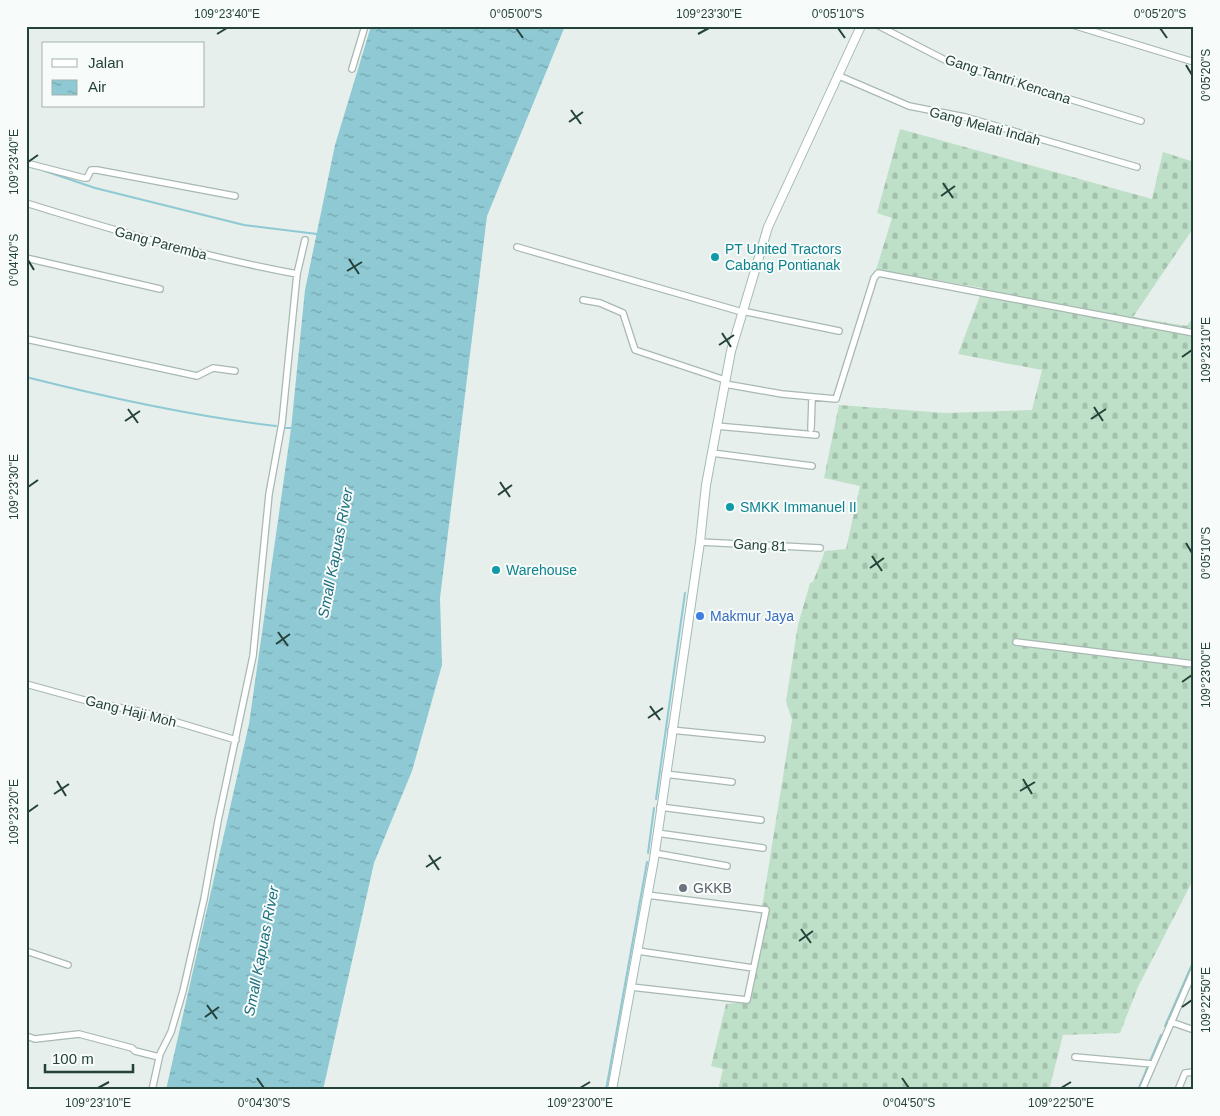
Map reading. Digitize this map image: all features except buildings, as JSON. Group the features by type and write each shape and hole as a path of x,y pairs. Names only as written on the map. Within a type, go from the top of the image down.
{"main road":[{"path":"612,1090 632,987 654,852 716,426 725,382 742,311 768,227 861,26"}],"street":[{"path":"352,69 365,26"},
{"name":"Gang Tantri Kencana","path":"879,26 949,62 1141,122"},
{"path":"1076,26 1194,62"},
{"name":"Gang Melati Indah","path":"837,75 903,104 965,117 1137,167"},
{"path":"26,163 84,178 87,178 91,170 97,170 235,196"},
{"name":"Gang Paremba","path":"26,203 158,243 297,274"},
{"path":"152,1090 159,1057 171,1032 183,991 204,899 256,637 269,494 282,423 297,274 305,240"},
{"path":"517,247 742,311 839,331"},
{"path":"26,258 160,289"},
{"path":"583,300 600,303 623,313 635,350 725,382 812,398 836,399 874,278 878,274 1194,333"},
{"path":"26,339 197,376 213,368 235,371"},
{"path":"811,429 812,398"},
{"path":"716,426 816,435"},
{"path":"712,453 812,466"},
{"name":"Gang 81","path":"700,542 820,548"},
{"path":"1016,642 1194,664"},
{"name":"Gang Haji Moh","path":"26,684 96,703 143,712 236,740"},
{"path":"671,730 762,739"},
{"path":"665,774 732,782"},
{"path":"660,807 761,820"},
{"path":"657,833 763,848"},
{"path":"654,852 727,866"},
{"path":"632,987 747,1000 766,910 647,895"},
{"path":"26,951 68,965"},
{"path":"638,951 753,968"},
{"path":"1142,1090 1194,970"},
{"path":"1186,988 1194,991"},
{"path":"1171,1022 1194,1030"},
{"path":"26,1036 35,1039 79,1034 159,1057"},
{"path":"1075,1057 1153,1064"},
{"path":"1178,1090 1185,1073 1194,1072"}],"green space":[{"path":"900,129 1152,199 1163,152 1194,162 1194,227 1133,317 1187,326 1194,316 1194,878 1138,987 1120,1033 1063,1035 1049,1090 718,1090 723,1069 711,1066 726,1004 747,1002 792,720 786,701 798,625 810,583 813,582 825,551 846,549 860,486 824,478 839,405 945,413 1032,410 1042,370 958,354 983,288 876,270 892,218 877,213"}],"water":[{"name":"Small Kapuas River","path":"371,26 565,26 487,216 440,598 442,665 412,771 374,863 323,1090 166,1090 249,724 291,429 305,290 335,145"}],"waterway":[{"path":"42,170 95,188 244,225 317,234"},
{"path":"26,377 150,406 276,426"},
{"path":"286,428 292,428"},
{"path":"656,799 685,593"},
{"path":"648,853 654,808"},
{"path":"606,1090 647,862"},
{"path":"1165,1026 1194,960"},
{"path":"1138,1090 1161,1035"}],"place":[{"name":"PT United Tractors Cabang Pontianak","path":"715,257"},
{"name":"SMKK Immanuel II","path":"730,507"},
{"name":"Warehouse","path":"496,570"},
{"name":"Makmur Jaya","path":"700,616"},
{"name":"GKKB","path":"683,888"}]}
